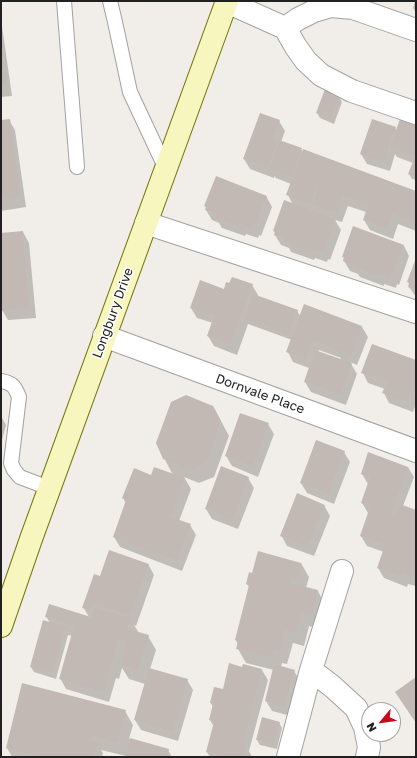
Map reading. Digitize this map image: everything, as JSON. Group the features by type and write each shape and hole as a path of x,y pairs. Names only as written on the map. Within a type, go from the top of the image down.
{"street":[{"name":"Longbury Drive","path":"1,626 30,539 227,1"},
{"path":"227,1 285,28 306,61 321,74 352,91 416,113"},
{"path":"285,28 314,10 331,6 353,8 416,30"},
{"path":"146,223 416,312"},
{"name":"Dornvale Place","path":"104,336 416,451"},
{"path":"288,757 311,670 342,571"},
{"path":"311,670 333,687 356,708 365,727 369,747 367,757"}],"lane":[{"path":"64,1 77,167"},
{"path":"110,1 130,92 166,169"},
{"path":"1,381 15,387 18,397 11,463 14,470 20,477 49,488"}],"building":[{"path":"1,50 7,86 1,87"},
{"path":"325,89 340,96 331,119 316,113"},
{"path":"260,113 280,120 273,138 278,140 268,168 243,159"},
{"path":"10,119 21,197 1,200 1,120"},
{"path":"372,119 396,127 384,162 360,154"},
{"path":"400,119 416,125 416,150 414,156 390,147"},
{"path":"279,140 302,148 292,177 269,168"},
{"path":"303,149 416,191 416,223 393,214 388,229 363,220 368,205 343,196 337,213 312,204 318,187 317,186 311,204 286,195"},
{"path":"416,154 416,177 408,174"},
{"path":"216,176 267,196 255,226 253,225 252,229 240,224 239,227 215,218 216,214 205,210 206,207 204,206"},
{"path":"284,200 336,219 324,250 322,249 321,252 310,248 309,251 284,242 285,239 274,235 275,232 273,231"},
{"path":"353,226 404,245 393,275 391,275 390,278 379,274 378,276 353,267 353,265 343,261 344,257 342,257"},
{"path":"23,231 30,308 1,311 1,233"},
{"path":"416,258 416,290 408,287 409,283 407,282"},
{"path":"232,277 253,284 231,345 207,336 214,316 190,308 200,280 224,289 226,282 229,283"},
{"path":"253,294 298,310 289,335 244,319"},
{"path":"304,304 362,326 352,355 313,341 306,360 286,352"},
{"path":"372,344 416,360 416,393 411,391 407,402 382,393 387,382 361,373"},
{"path":"315,350 352,363 341,395 304,382"},
{"path":"186,395 213,406 221,421 207,463 191,470 163,459 156,443 171,402"},
{"path":"240,413 269,423 253,467 225,456"},
{"path":"316,440 345,451 329,494 300,483"},
{"path":"368,452 408,467 391,515 396,516 400,504 416,510 416,579 403,574 401,577 377,568 385,545 360,536 370,507 361,503 370,477 361,474"},
{"path":"221,466 249,477 233,520 205,509"},
{"path":"154,467 185,478 171,517 191,524 177,561 113,537 126,500 122,498 134,468 151,475"},
{"path":"297,493 325,505 308,547 280,536"},
{"path":"109,550 149,564 130,616 93,603 91,610 82,608 94,574 100,576"},
{"path":"258,551 301,563 297,580 291,579 290,583 318,590 312,616 301,613 296,633 285,630 280,651 274,650 272,658 236,649 238,641 235,640 249,585 246,584 249,572 252,573"},
{"path":"49,604 91,617 94,607 131,618 128,629 149,635 138,671 120,665 127,642 119,639 104,692 59,679 74,626 45,617"},
{"path":"43,620 66,627 53,674 30,667"},
{"path":"229,663 242,667 243,664 262,669 243,744 247,745 243,757 225,757 206,752 214,722 209,720 213,704 210,703 214,687 223,689"},
{"path":"274,664 295,670 285,707 265,701"},
{"path":"149,668 188,679 173,732 134,720"},
{"path":"416,677 416,723 395,692"},
{"path":"22,683 126,710 118,743 93,736 91,741 98,742 94,757 40,757 6,748"},
{"path":"262,717 280,722 274,744 256,740"},
{"path":"130,738 169,749 167,757 125,757"}]}
